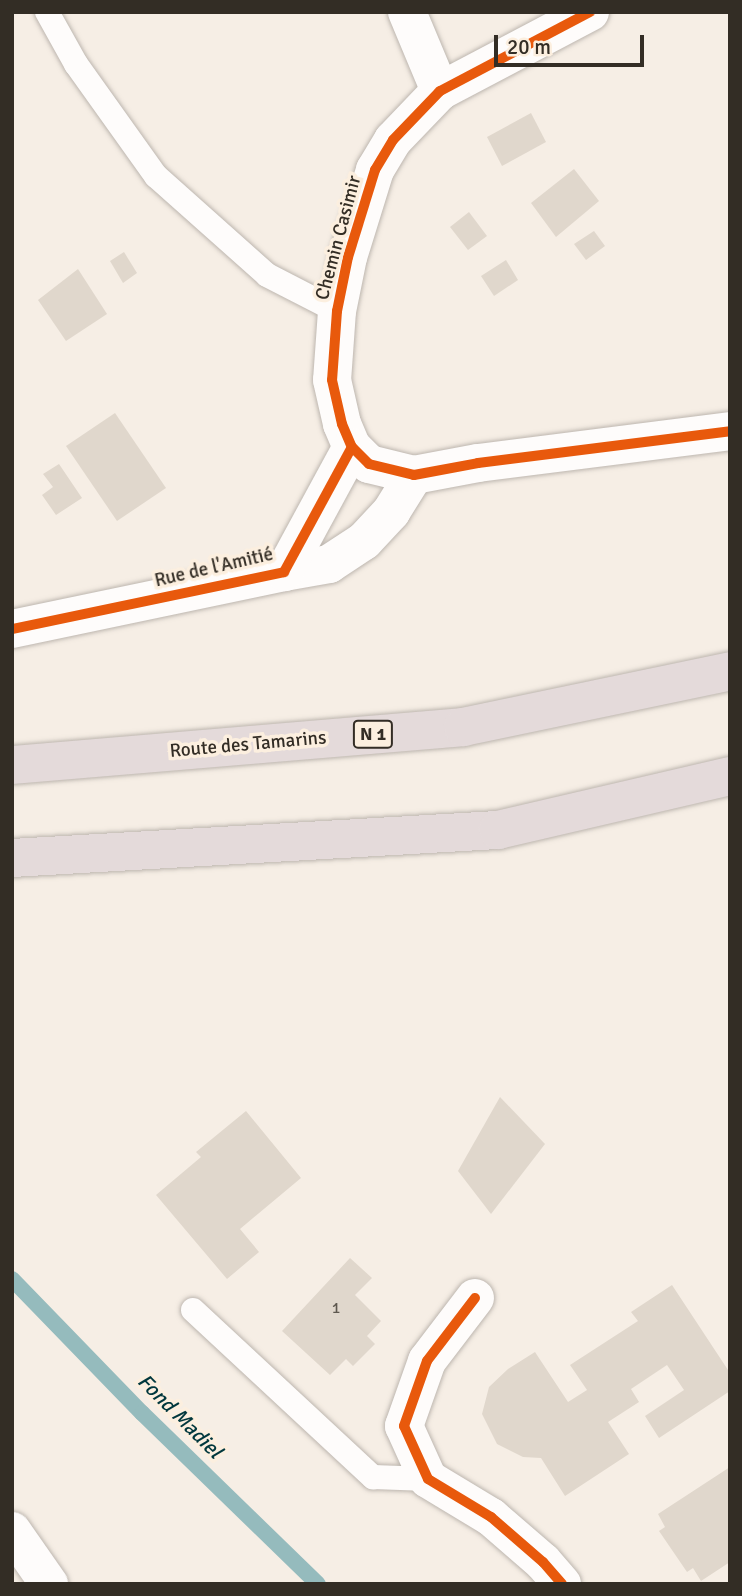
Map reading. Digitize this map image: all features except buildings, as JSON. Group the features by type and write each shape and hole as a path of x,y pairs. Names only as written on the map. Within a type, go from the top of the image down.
{"highway":[{"name":"Route des Tamarins","path":"12,765 463,727 730,671"},
{"path":"12,858 498,830 730,776"}],"street":[{"path":"407,12 440,91"},
{"name":"Chemin Casimir","path":"352,447 342,424 332,380 337,311 348,257 375,170 393,140 440,91 590,12"},
{"path":"352,447 369,464 414,475 478,463 730,431"},
{"name":"Rue de l'Amitié","path":"284,572 352,447"},
{"name":"Rue de l'Amitié","path":"12,629 329,564 364,541 391,512 414,475"},
{"path":"475,1298 427,1361 404,1426 428,1479 491,1517 543,1562 562,1584"},
{"path":"12,1531 49,1584"}],"lane":[{"path":"47,12 76,64 156,176 267,275 337,311"},
{"path":"193,1310 373,1477 428,1479"}],"waterway":[{"name":"Fond Madiel","path":"12,1279 142,1413 318,1584"}],"cycle path":[{"path":"590,12 440,91 393,140 375,170 348,257 337,311 332,380 342,424 352,447 369,464 414,475 478,463 730,431"},
{"path":"12,629 284,572 352,447"},
{"path":"475,1298 427,1361 404,1426 428,1479 491,1517 543,1562 562,1584"}]}
